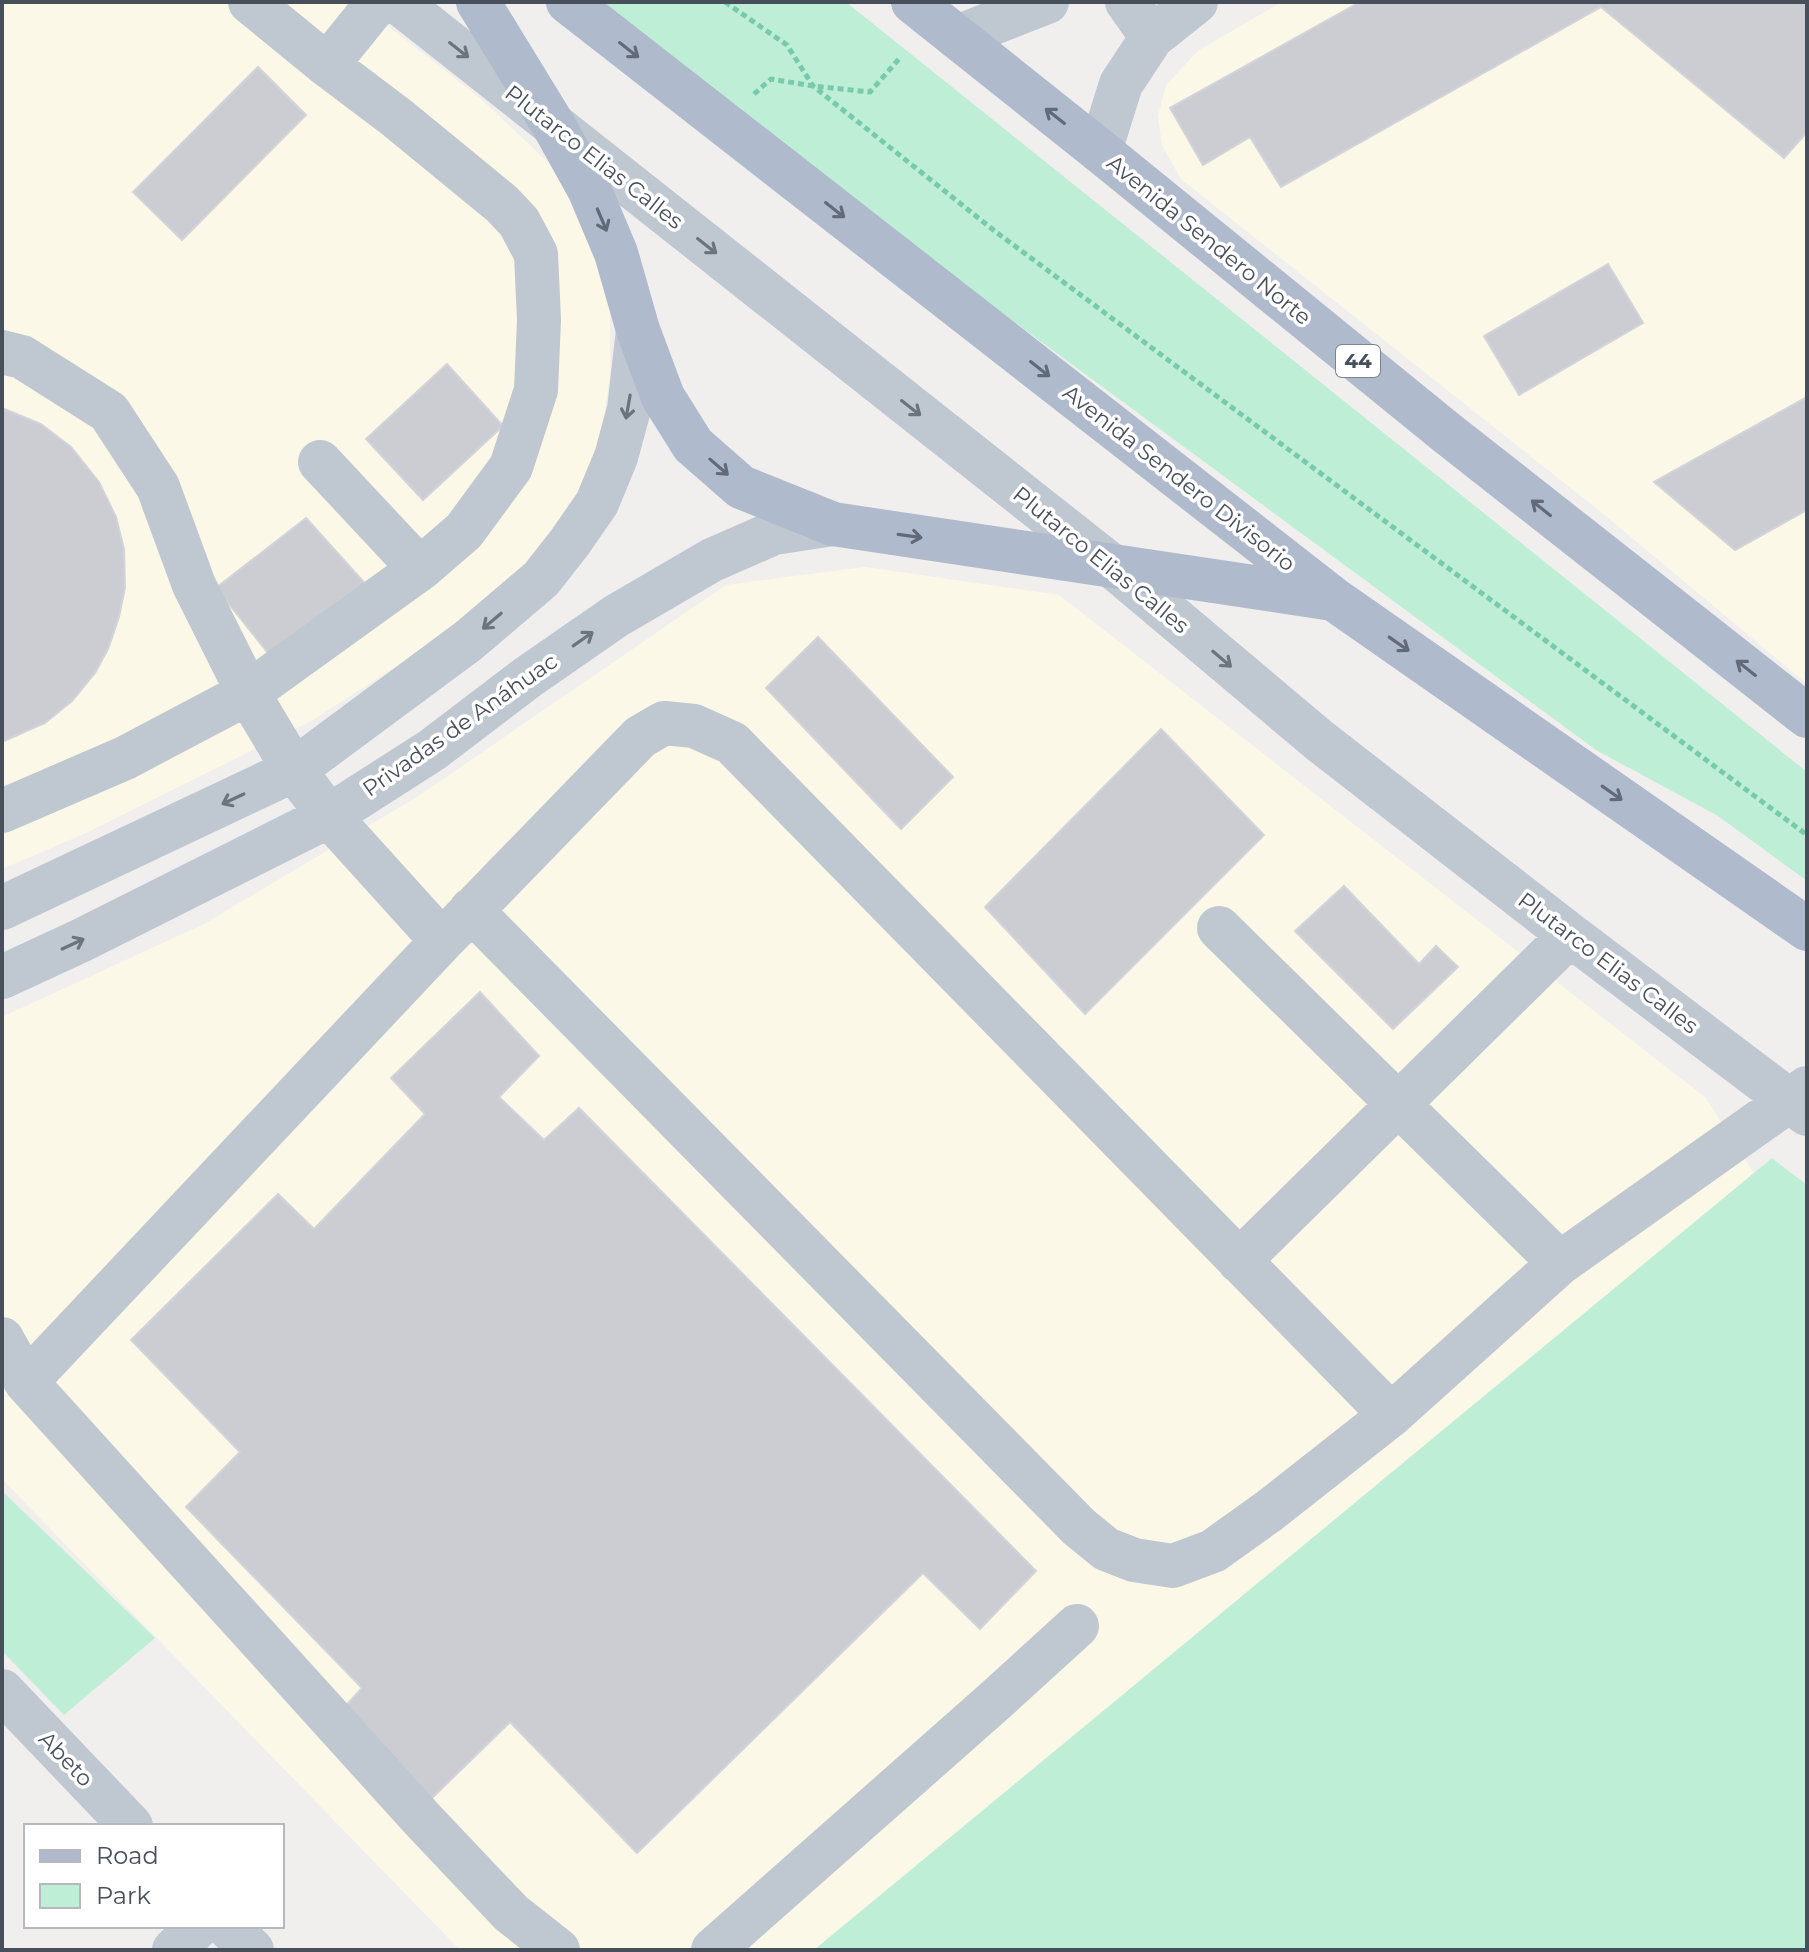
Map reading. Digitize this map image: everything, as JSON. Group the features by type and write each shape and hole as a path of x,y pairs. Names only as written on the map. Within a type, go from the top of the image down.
{"main road":[{"path":"478,2 589,189 616,253 638,330 663,397 693,445 741,487 833,524 1335,600"},
{"name":"Avenida Sendero Divisorio","path":"568,2 1335,600 1807,929"},
{"name":"Avenida Sendero Norte","path":"913,2 1543,510 1807,716"}],"street":[{"path":"2,811 125,758 248,693 420,569 464,531 511,467 536,390 539,320 536,254 519,222 502,204 396,117 250,2"},
{"path":"327,65 378,2"},
{"name":"Plutarco Elias Calles","path":"398,2 1112,566 1320,741 1570,935 1801,1101"},
{"path":"957,37 1047,2"},
{"path":"1127,2 1152,37"},
{"path":"1100,151 1121,84 1152,37 1196,2"},
{"path":"2,908 294,770 468,641 541,579 597,503 616,457 629,409 638,330"},
{"path":"2,352 22,357 109,412 158,487 194,585 248,693 294,770 329,816 442,941"},
{"path":"320,462 420,569"},
{"name":"Privadas de Anáhuac","path":"2,977 329,816 432,750 528,677 616,616 712,560 774,533 833,524"},
{"path":"26,1382 471,910 640,737 664,723 694,726 732,743 1391,1415"},
{"path":"471,910 1079,1527 1106,1549 1134,1560 1173,1566 1213,1551 1269,1511 1391,1415 1560,1263 1801,1101"},
{"path":"1219,928 1560,1263"},
{"path":"1239,1261 1570,935"},
{"path":"2,1339 26,1382 422,1819 511,1913 558,1950"},
{"path":"713,1950 1077,1626"},
{"name":"Abeto","path":"2,1691 129,1824"},
{"path":"174,1950 196,1928"},
{"path":"229,1928 252,1950"}],"path":[{"path":"725,2 787,45 813,86 996,232 1807,835"},
{"path":"752,97 771,79 870,92 899,59"}],"shaded area":[{"path":"2,2 357,2 480,98 553,167 579,206 610,304 610,374 602,433 581,495 512,584 406,660 313,720 86,833 2,869"},
{"path":"1282,2 1807,2 1807,684 1601,512 1181,179 1162,145 1158,116 1166,85 1199,50"},
{"path":"865,567 1059,595 1706,1098 1754,1173 814,1950 460,1950 2,1479 2,1017 204,924 417,797 726,585"}],"green space":[{"path":"600,2 846,2 1807,772 1807,881 1718,816 1596,750 953,277"},
{"path":"1772,1158 1807,1185 1807,1950 814,1950"},
{"path":"2,1491 155,1638 64,1715 2,1651"}],"building":[{"path":"1360,2 1807,2 1807,132 1784,158 1601,7 1281,187 1250,137 1203,165 1170,108"},
{"path":"258,67 306,115 182,240 133,192"},
{"path":"1608,264 1643,323 1519,395 1484,336"},
{"path":"447,364 503,426 423,500 366,439"},
{"path":"1807,397 1807,510 1735,550 1654,482"},
{"path":"2,408 41,424 71,447 99,482 116,517 124,549 125,588 108,649 95,673 72,701 45,723 2,742"},
{"path":"306,518 370,589 268,653 216,588"},
{"path":"818,637 953,777 901,829 766,688"},
{"path":"1161,729 1264,835 1085,1014 985,907"},
{"path":"1344,886 1419,964 1436,946 1458,967 1393,1029 1295,931"},
{"path":"480,992 539,1056 499,1097 544,1140 579,1108 1036,1571 980,1629 923,1573 637,1853 510,1722 429,1801 339,1713 362,1688 186,1507 240,1452 131,1340 278,1194 314,1229 425,1114 391,1078"}]}
